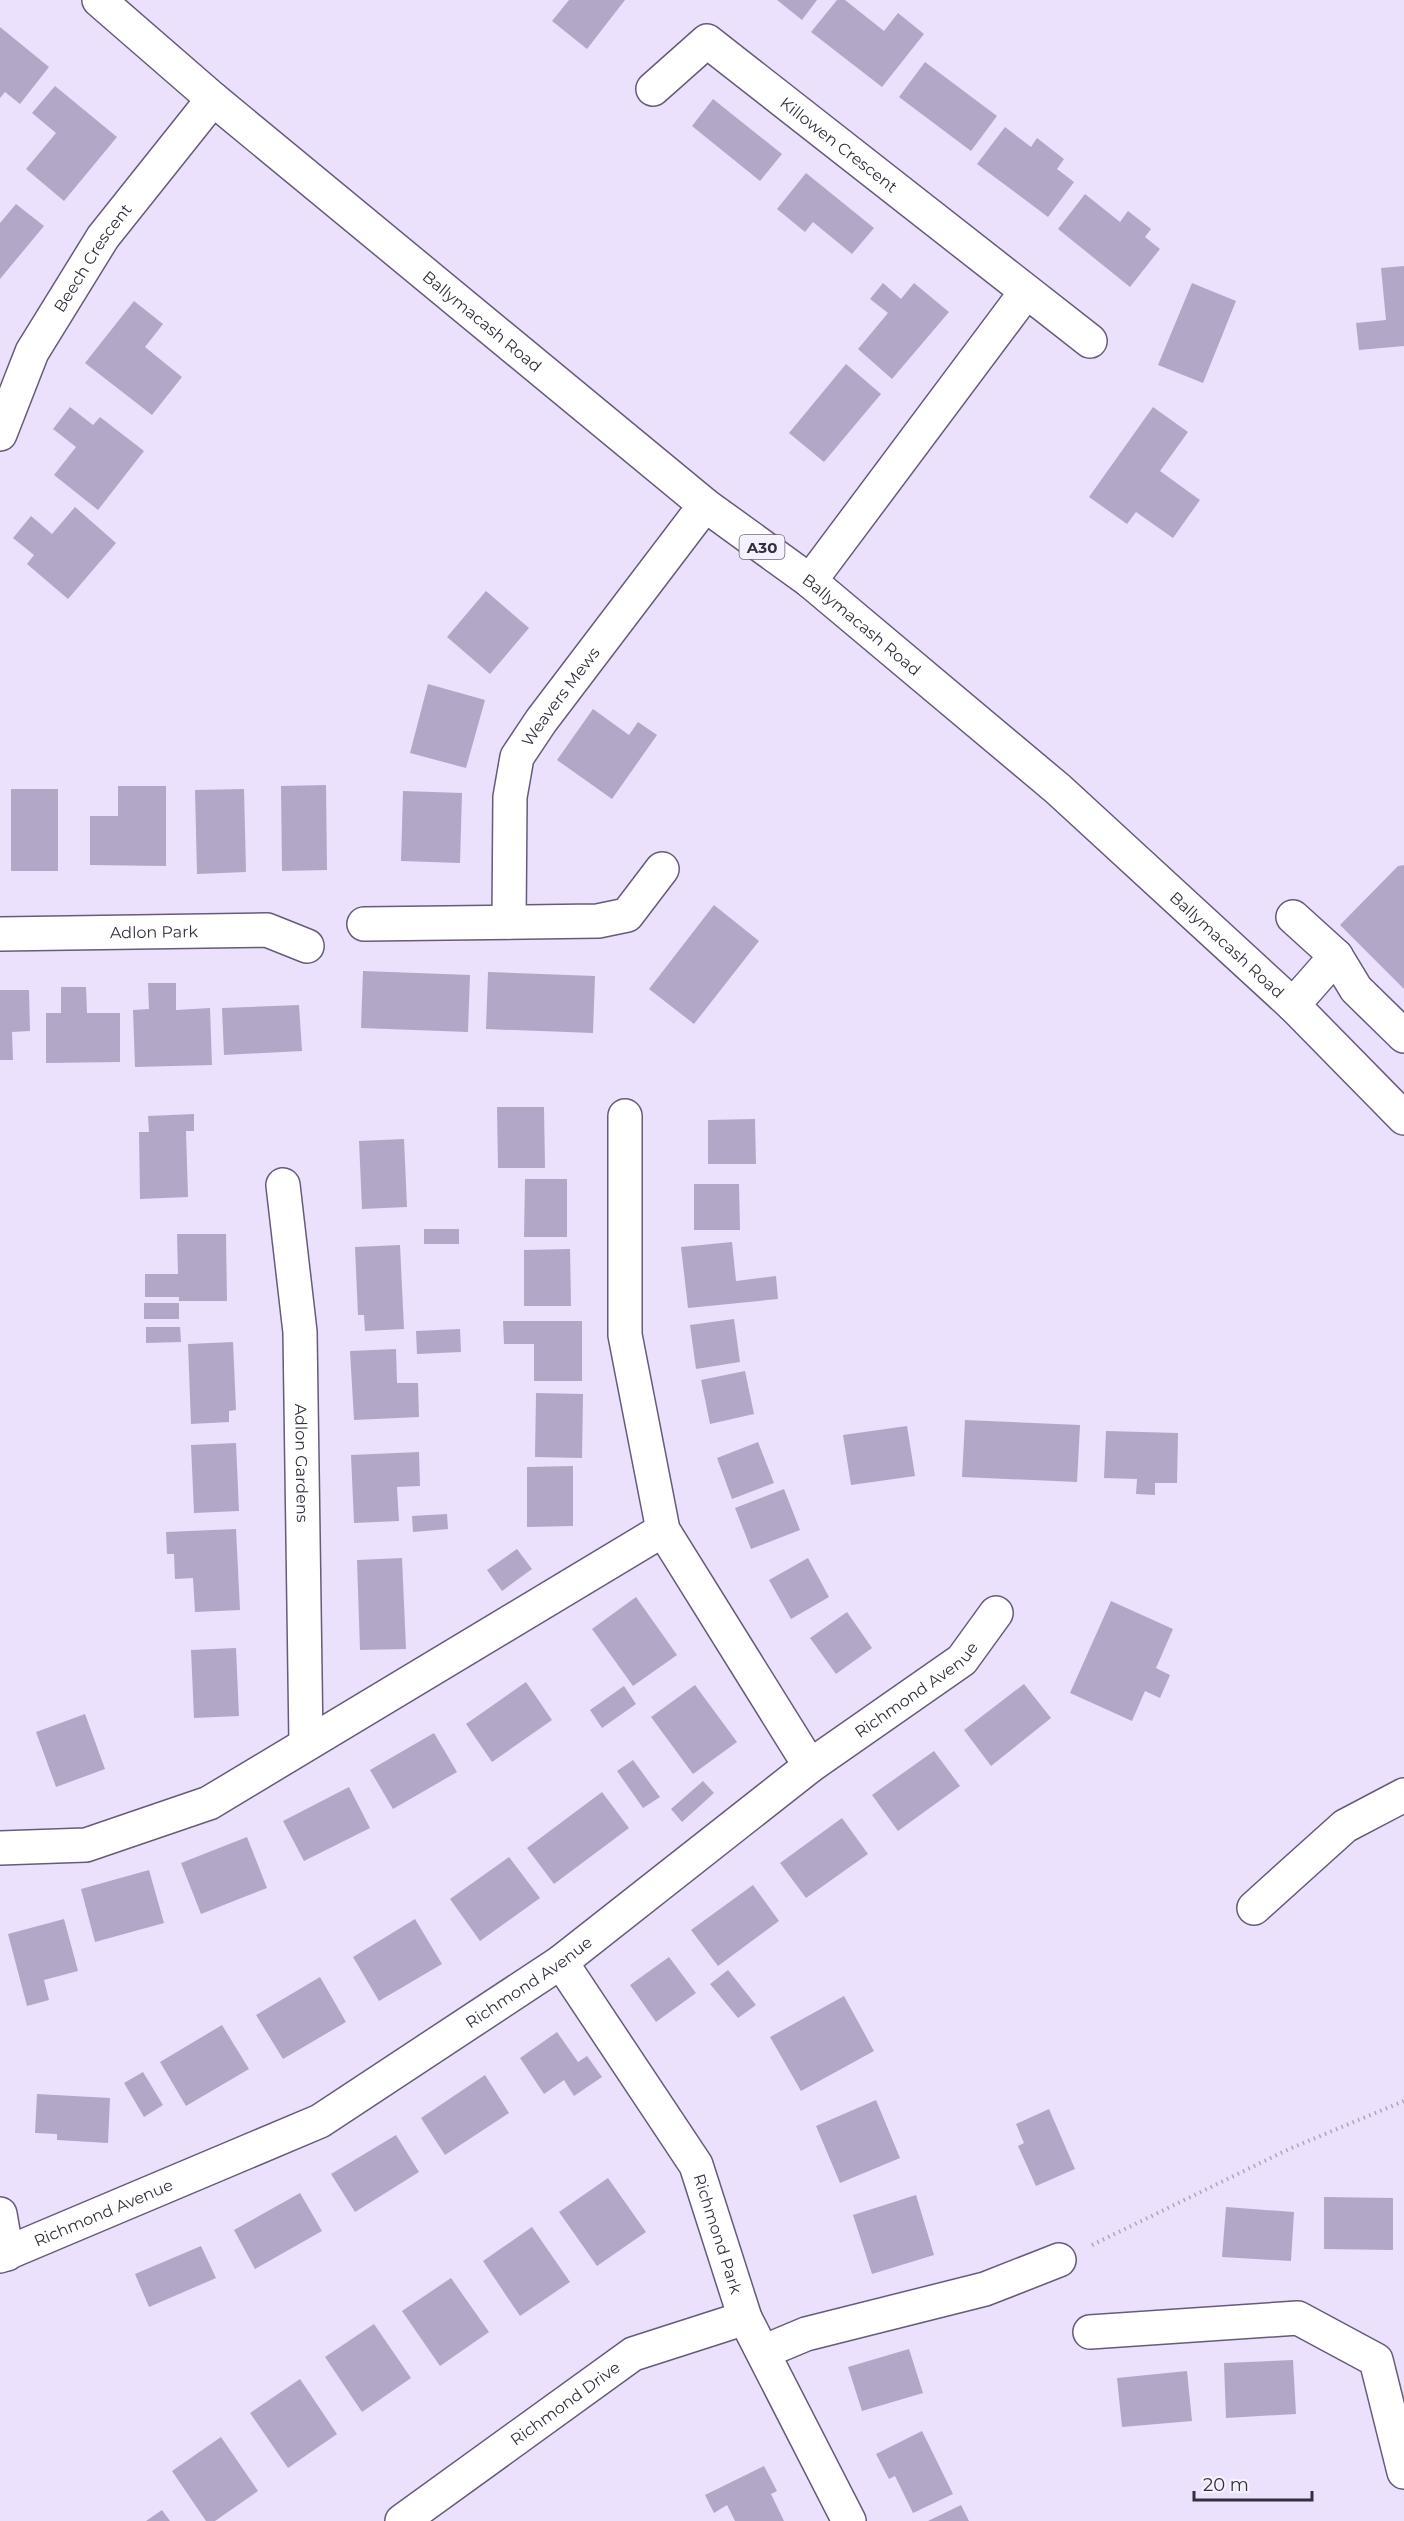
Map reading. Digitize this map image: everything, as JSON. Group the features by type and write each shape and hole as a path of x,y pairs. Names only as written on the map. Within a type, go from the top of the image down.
{"street":[{"name":"Ballymacash Road","path":"99,0 213,99 705,505 810,581 1058,789 1293,1005 1404,1118"},
{"name":"Killowen Crescent","path":"653,89 707,41 1090,342"},
{"name":"Beech Crescent","path":"0,434 32,352 103,237 213,99"},
{"path":"810,581 1026,292"},
{"name":"Weavers Mews","path":"509,921 510,796 517,757 541,720 705,505"},
{"path":"364,924 598,921 627,915 662,869"},
{"path":"1293,917 1336,956 1356,989 1404,1036"},
{"name":"Adlon Park","path":"0,934 267,930 306,946"},
{"path":"1293,1005 1336,956"},
{"path":"625,1116 625,1335 663,1530 810,1766"},
{"name":"Adlon Gardens","path":"283,1185 300,1332 306,1743"},
{"path":"0,1848 86,1845 209,1803 663,1530"},
{"name":"Richmond Avenue","path":"4,2255 320,2121 561,1962 810,1766 962,1660 996,1613"},
{"path":"1254,1908 1346,1826 1404,1795"},
{"name":"Richmond Park","path":"561,1962 696,2165 745,2319 849,2521"},
{"path":"0,2214 4,2255"},
{"path":"763,2352 806,2334 985,2289 1059,2260"},
{"path":"1090,2332 1298,2318 1376,2360 1404,2472"},
{"name":"Richmond Drive","path":"402,2521 633,2354 745,2319"}],"path":[{"path":"1059,2260 1129,2229 1289,2149 1404,2101"}],"building":[{"path":"569,0 625,0 587,49 552,21"},
{"path":"777,0 817,0 802,20"},
{"path":"837,0 845,0 884,31 898,13 924,34 882,87 811,32"},
{"path":"0,27 49,67 20,104 5,92 0,98"},
{"path":"925,62 997,116 971,151 899,97"},
{"path":"55,86 117,137 64,201 26,169 56,133 32,113"},
{"path":"713,99 782,154 760,181 692,126"},
{"path":"1005,127 1031,147 1037,138 1064,159 1057,169 1074,182 1048,217 977,164"},
{"path":"806,173 874,228 852,254 813,222 805,232 777,209"},
{"path":"1085,194 1120,222 1128,211 1151,229 1145,237 1160,249 1130,287 1058,229"},
{"path":"16,204 44,226 0,279 0,223"},
{"path":"1404,266 1404,346 1359,350 1356,323 1386,320 1381,268"},
{"path":"883,283 901,299 914,283 949,312 892,379 858,349 888,313 870,299"},
{"path":"1192,283 1236,301 1203,383 1158,365"},
{"path":"134,301 163,324 145,347 182,377 152,415 85,363"},
{"path":"846,364 881,394 824,462 789,433"},
{"path":"70,407 93,425 100,417 144,451 98,510 54,475 76,447 53,429"},
{"path":"1153,407 1188,432 1160,471 1200,500 1173,538 1136,512 1127,524 1089,497"},
{"path":"75,507 116,543 68,599 27,564 34,555 13,538 31,516 52,534"},
{"path":"486,591 529,628 490,674 447,637"},
{"path":"428,684 485,700 466,768 410,753"},
{"path":"593,709 629,735 638,722 657,735 612,799 557,760"},
{"path":"326,785 327,870 282,871 281,786"},
{"path":"118,786 166,786 166,866 90,865 90,816 118,816"},
{"path":"11,789 58,789 58,871 11,871"},
{"path":"244,789 246,872 197,874 195,790"},
{"path":"403,791 462,793 460,863 401,861"},
{"path":"1404,865 1404,989 1340,925 1398,866"},
{"path":"714,905 759,941 694,1024 649,989"},
{"path":"363,971 470,975 468,1032 361,1028"},
{"path":"488,972 595,976 593,1033 486,1029"},
{"path":"148,983 176,983 176,1010 210,1008 212,1065 135,1067 133,1010 149,1009"},
{"path":"61,987 86,987 87,1013 120,1013 120,1062 46,1063 46,1013 61,1013"},
{"path":"0,990 29,990 30,1031 12,1032 13,1060 0,1060"},
{"path":"299,1005 302,1051 224,1055 222,1008"},
{"path":"497,1107 544,1107 545,1168 498,1168"},
{"path":"194,1114 194,1131 186,1131 188,1197 140,1199 139,1132 149,1132 148,1116"},
{"path":"755,1119 756,1164 708,1164 708,1120"},
{"path":"404,1139 407,1207 362,1209 359,1141"},
{"path":"525,1179 567,1179 567,1237 524,1237"},
{"path":"694,1184 739,1184 740,1230 694,1230"},
{"path":"424,1229 459,1229 459,1244 424,1244"},
{"path":"177,1234 226,1234 227,1301 179,1301 179,1297 145,1297 145,1274 178,1274"},
{"path":"732,1242 736,1281 776,1276 778,1299 688,1308 681,1247"},
{"path":"400,1245 404,1329 365,1331 364,1315 358,1315 355,1247"},
{"path":"570,1249 571,1306 524,1306 524,1250"},
{"path":"144,1303 179,1303 179,1319 144,1319"},
{"path":"734,1319 740,1362 696,1369 690,1325"},
{"path":"503,1321 582,1321 582,1381 534,1381 534,1344 504,1344"},
{"path":"146,1327 180,1327 181,1342 146,1343"},
{"path":"460,1329 461,1352 417,1354 416,1331"},
{"path":"233,1342 236,1410 229,1411 229,1422 191,1424 188,1344"},
{"path":"396,1349 397,1383 418,1383 419,1417 354,1420 350,1351"},
{"path":"745,1371 754,1414 710,1424 701,1380"},
{"path":"536,1393 583,1394 582,1458 535,1457"},
{"path":"965,1420 1080,1425 1077,1482 962,1477"},
{"path":"907,1426 915,1476 851,1485 843,1435"},
{"path":"1106,1431 1178,1433 1177,1483 1155,1483 1155,1495 1136,1494 1137,1479 1104,1478"},
{"path":"758,1442 774,1483 732,1499 717,1458"},
{"path":"236,1443 239,1511 194,1513 191,1445"},
{"path":"419,1452 420,1486 397,1487 399,1521 354,1523 351,1455"},
{"path":"573,1466 573,1526 527,1527 527,1467"},
{"path":"784,1489 800,1530 751,1549 735,1508"},
{"path":"447,1514 448,1529 413,1532 412,1516"},
{"path":"236,1529 240,1610 195,1612 193,1578 175,1579 174,1554 167,1554 166,1532"},
{"path":"517,1549 532,1569 502,1591 487,1570"},
{"path":"402,1558 406,1649 360,1650 357,1560"},
{"path":"808,1558 829,1597 791,1619 769,1580"},
{"path":"636,1597 677,1655 633,1686 592,1629"},
{"path":"1111,1601 1173,1629 1156,1668 1170,1675 1160,1698 1145,1691 1132,1721 1070,1693"},
{"path":"847,1612 872,1648 836,1674 810,1638"},
{"path":"236,1648 239,1716 194,1718 191,1650"},
{"path":"526,1682 552,1720 492,1762 466,1724"},
{"path":"1024,1684 1051,1718 991,1766 964,1730"},
{"path":"695,1685 737,1742 693,1774 651,1717"},
{"path":"624,1686 636,1704 602,1728 590,1710"},
{"path":"85,1714 105,1769 56,1787 36,1732"},
{"path":"434,1733 457,1772 393,1809 370,1770"},
{"path":"934,1751 960,1786 898,1831 872,1795"},
{"path":"633,1760 660,1797 643,1808 617,1771"},
{"path":"703,1781 714,1793 682,1822 671,1809"},
{"path":"349,1787 370,1828 304,1861 283,1821"},
{"path":"602,1792 629,1828 554,1884 527,1848"},
{"path":"842,1818 868,1854 806,1898 780,1863"},
{"path":"247,1837 267,1888 201,1914 181,1863"},
{"path":"509,1857 540,1898 480,1941 450,1899"},
{"path":"149,1870 164,1923 95,1942 81,1889"},
{"path":"753,1885 779,1921 718,1966 691,1930"},
{"path":"64,1919 78,1971 44,1980 49,2000 27,2006 8,1934"},
{"path":"415,1919 442,1964 379,2001 353,1957"},
{"path":"669,1957 696,1993 656,2022 630,1985"},
{"path":"728,1970 756,2005 738,2018 710,1984"},
{"path":"320,1977 346,2022 283,2059 256,2015"},
{"path":"844,1996 874,2051 801,2091 770,2037"},
{"path":"222,2025 249,2069 186,2106 160,2062"},
{"path":"557,2032 578,2062 587,2056 602,2077 574,2096 564,2080 544,2094 520,2058"},
{"path":"143,2072 163,2105 144,2117 124,2083"},
{"path":"485,2075 509,2113 445,2155 421,2118"},
{"path":"37,2094 110,2098 108,2143 57,2140 57,2134 35,2133"},
{"path":"876,2100 900,2158 840,2183 816,2126"},
{"path":"1049,2109 1075,2169 1036,2186 1018,2146 1024,2143 1016,2124"},
{"path":"396,2135 419,2172 355,2212 331,2174"},
{"path":"608,2178 646,2232 597,2266 559,2212"},
{"path":"300,2193 322,2231 255,2269 234,2230"},
{"path":"916,2195 934,2255 872,2274 853,2215"},
{"path":"1324,2197 1393,2198 1393,2250 1324,2249"},
{"path":"1226,2207 1294,2212 1291,2261 1222,2257"},
{"path":"532,2227 570,2282 520,2316 483,2261"},
{"path":"201,2246 216,2278 149,2307 135,2274"},
{"path":"451,2278 489,2332 440,2366 402,2311"},
{"path":"374,2324 411,2378 362,2412 325,2357"},
{"path":"909,2349 923,2393 862,2411 848,2367"},
{"path":"1293,2360 1296,2414 1226,2418 1224,2363"},
{"path":"1187,2371 1192,2421 1122,2427 1117,2378"},
{"path":"300,2379 337,2434 288,2468 250,2413"},
{"path":"922,2431 953,2494 913,2513 895,2476 889,2479 876,2454"},
{"path":"221,2437 258,2491 215,2521 206,2521 172,2471"},
{"path":"764,2466 777,2491 771,2494 784,2521 735,2521 727,2505 714,2513 705,2495"},
{"path":"961,2505 969,2521 928,2521"},
{"path":"162,2510 170,2521 146,2521"}]}
